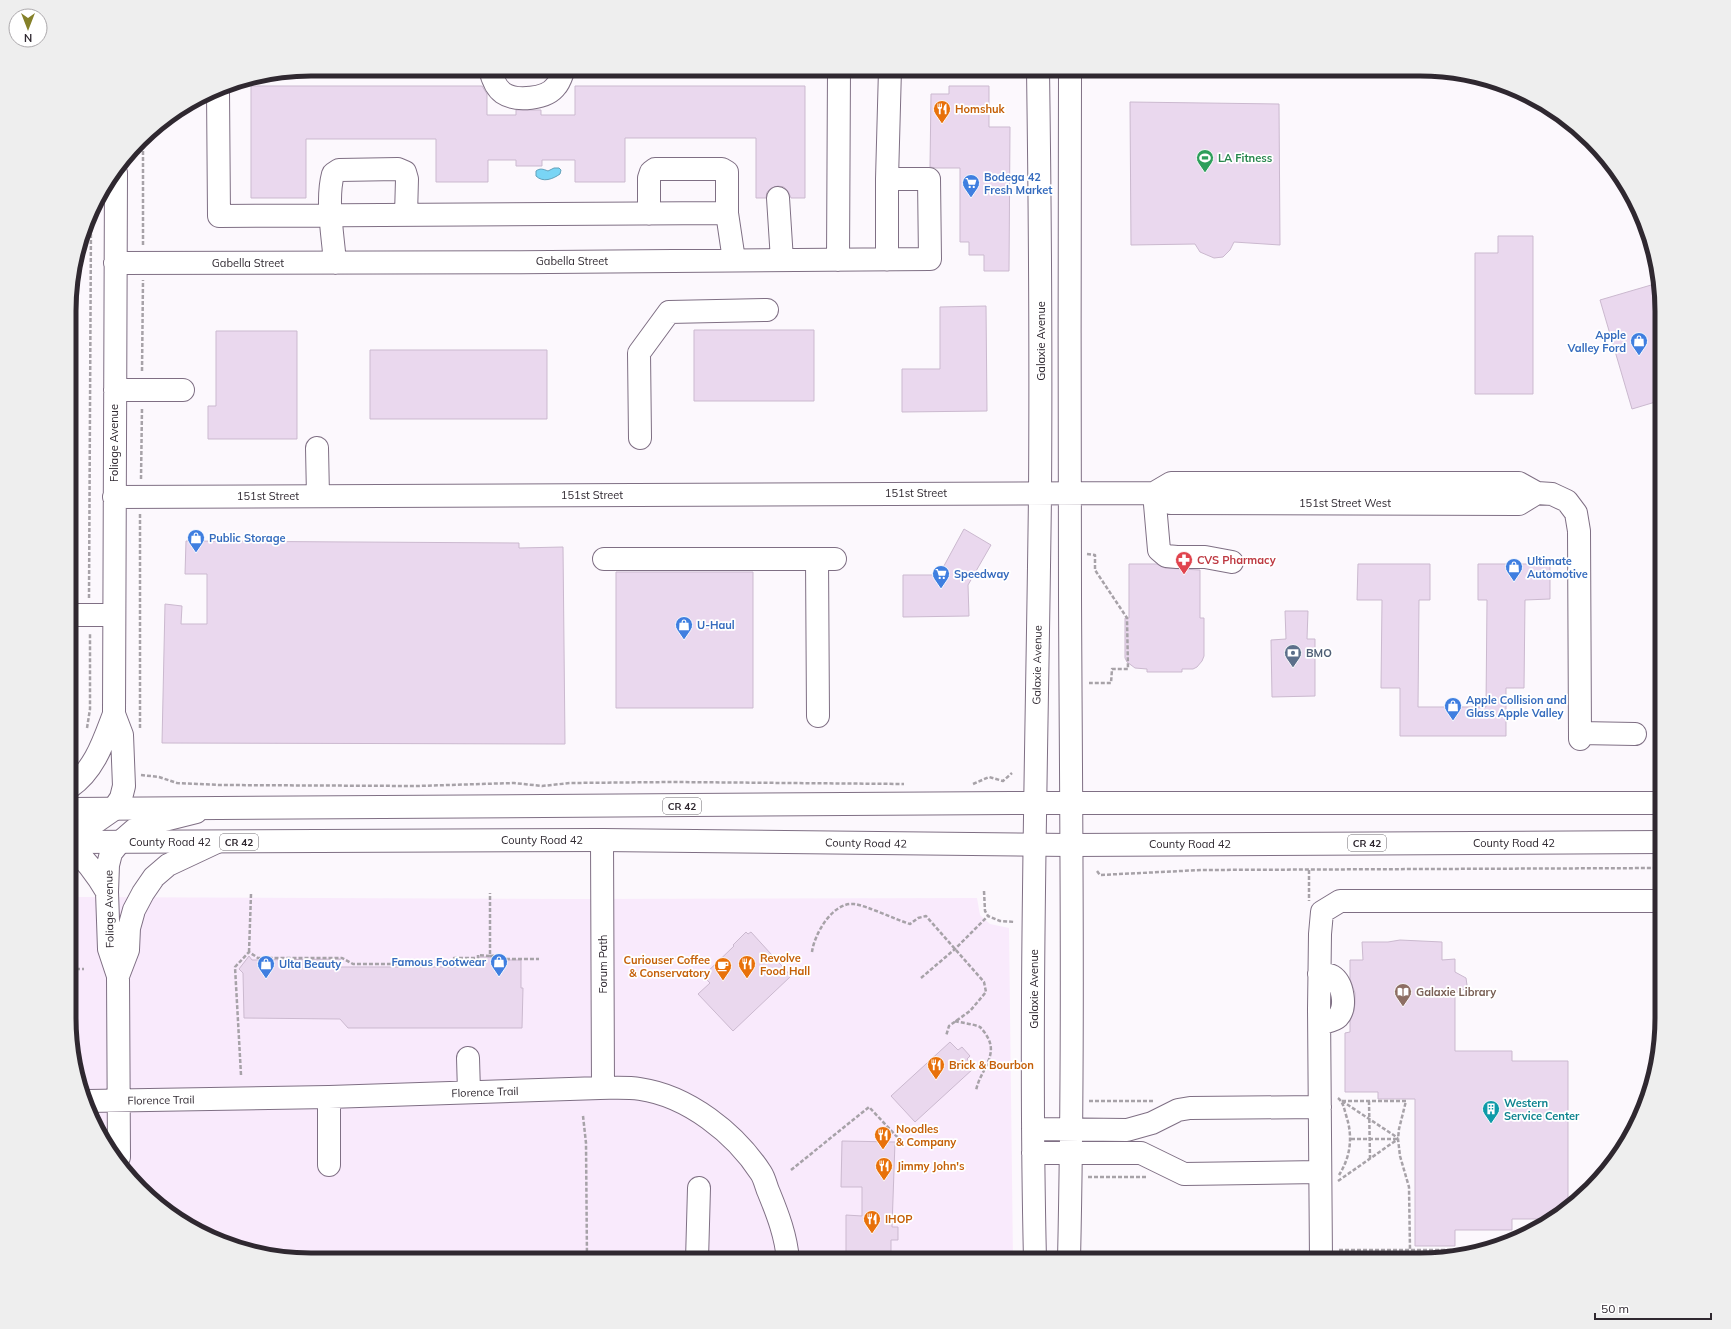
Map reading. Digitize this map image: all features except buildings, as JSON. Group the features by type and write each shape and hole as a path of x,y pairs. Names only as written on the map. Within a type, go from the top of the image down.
{"main road":[{"path":"492,76 493,82 504,94 523,98 542,97 556,87 561,76"},
{"path":"838,260 839,76"},
{"path":"887,260 887,179 890,76"},
{"name":"Galaxie Avenue","path":"1035,1253 1032,1153 1034,1128 1034,844 1040,493 1041,297 1038,76"},
{"path":"1069,1253 1072,844 1069,493 1070,76"},
{"path":"218,95 219,216 727,213"},
{"path":"335,263 331,215 331,181 333,174 339,170 398,169 405,172 407,179 406,215"},
{"path":"649,214 649,178 651,172 655,169 722,169 727,172 727,213 734,260"},
{"name":"Gabella Street","path":"115,263 930,259 929,179 887,179"},
{"name":"Foliage Avenue","path":"76,833 90,826 113,810 132,776 122,735 114,714 116,181"},
{"path":"778,198 782,260"},
{"path":"640,438 638,353 669,312 767,310"},
{"path":"115,390 183,390"},
{"path":"318,448 318,496"},
{"path":"1069,493 1154,493 1159,550 1166,556 1205,557 1232,562"},
{"name":"151st Street","path":"114,497 1069,493"},
{"name":"151st Street West","path":"1154,493 1171,503 1504,504 1519,504 1537,493 1552,494 1566,502 1576,513 1579,531 1580,736 1635,734"},
{"path":"604,559 826,559 818,716"},
{"path":"80,615 114,615"},
{"name":"Foliage Avenue","path":"76,781 86,772 99,753 114,714"},
{"path":"132,776 142,810"},
{"name":"CR 42","path":"76,809 142,810 1035,803 1655,804"},
{"name":"Foliage Avenue","path":"119,1152 118,976 109,949 107,892 108,865 111,853 119,843 134,830 152,823 208,809"},
{"name":"County Road 42","path":"76,843 602,840 1034,844 1655,842"},
{"name":"Forum Path","path":"602,840 603,1088"},
{"name":"Foliage Avenue","path":"118,976 128,950 129,928 134,910 146,887 154,877 168,865 217,842"},
{"path":"76,849 85,858 107,892"},
{"path":"1327,1253 1327,1178 1320,1107 1319,974 1322,912 1340,900 1655,900"},
{"path":"468,1058 469,1092"},
{"name":"Florence Trail","path":"91,1101 329,1097 603,1088 639,1089 674,1099 708,1116 722,1128 762,1174 782,1223 787,1253"},
{"path":"329,1097 329,1165"},
{"path":"1034,1128 1127,1130 1152,1123 1167,1114 1178,1110 1190,1108 1320,1107"},
{"path":"1032,1153 1141,1153 1184,1174 1327,1178"},
{"path":"697,1253 699,1188"}],"path":[{"path":"140,736 140,497 143,147"},
{"path":"87,730 90,709 80,615 91,229"},
{"path":"1085,554 1095,555 1095,570 1126,618 1128,669 1112,669 1111,683 1087,683"},
{"path":"972,784 989,777 1003,781 1012,773"},
{"path":"132,776 159,777 177,783 220,785 416,786 514,783 542,786 570,783 674,782 866,782 912,784"},
{"path":"1097,871 1100,875 1201,870 1655,868"},
{"path":"1308,870 1308,900 1311,903"},
{"path":"984,891 985,911 988,916 1000,921 1016,922"},
{"path":"490,893 490,956"},
{"path":"241,1075 235,967 249,952 250,894"},
{"path":"812,952 813,944 823,922 843,907 852,904 910,924 918,918 926,916 984,982 986,992 970,1011 949,1026 946,1036"},
{"path":"921,978 955,949 988,916"},
{"path":"249,952 258,958 342,958 353,964 454,964 454,958 478,958 478,955 501,955 504,958 539,959"},
{"path":"76,969 84,969"},
{"path":"955,1021 980,1027 986,1034 991,1044 991,1053 988,1064 980,1077 976,1091"},
{"path":"1398,1139 1342,1101 1406,1101 1398,1139 1400,1156 1409,1187 1410,1250"},
{"path":"1369,1101 1370,1158"},
{"path":"791,1170 869,1107 901,1141"},
{"path":"583,1116 586,1143 587,1253"},
{"path":"1351,1139 1398,1139"},
{"path":"1327,1178 1370,1158 1398,1139"},
{"path":"1360,1253 1410,1250 1455,1250"}],"shaded area":[{"path":"76,894 78,897 577,899 977,898 980,915 990,924 1009,928 1013,1253 311,1253 281,1251 250,1245 207,1229 181,1213 156,1195 134,1173 100,1122 88,1093 78,1048 76,1018"}],"water":[{"path":"554,168 559,168 561,170 560,174 548,180 536,176 537,170 542,169 548,171"}],"place":[{"name":"Homshuk","path":"942,124"},
{"name":"LA Fitness","path":"1205,173"},
{"name":"Bodega 42 Fresh Market","path":"971,198"},
{"name":"Apple Valley Ford","path":"1639,356"},
{"name":"Public Storage","path":"196,553"},
{"name":"CVS Pharmacy","path":"1184,575"},
{"name":"Ultimate Automotive","path":"1514,582"},
{"name":"Speedway","path":"941,589"},
{"name":"U-Haul","path":"684,640"},
{"name":"BMO","path":"1293,668"},
{"name":"Apple Collision and Glass Apple Valley","path":"1453,721"},
{"name":"Famous Footwear","path":"499,977"},
{"name":"Ulta Beauty","path":"266,979"},
{"name":"Revolve Food Hall","path":"747,979"},
{"name":"Curiouser Coffee & Conservatory","path":"723,981"},
{"name":"Galaxie Library","path":"1403,1007"},
{"name":"Brick & Bourbon","path":"936,1080"},
{"name":"Western Service Center","path":"1491,1124"},
{"name":"Noodles & Company","path":"883,1150"},
{"name":"Jimmy John's","path":"884,1181"},
{"name":"IHOP","path":"872,1234"}]}
